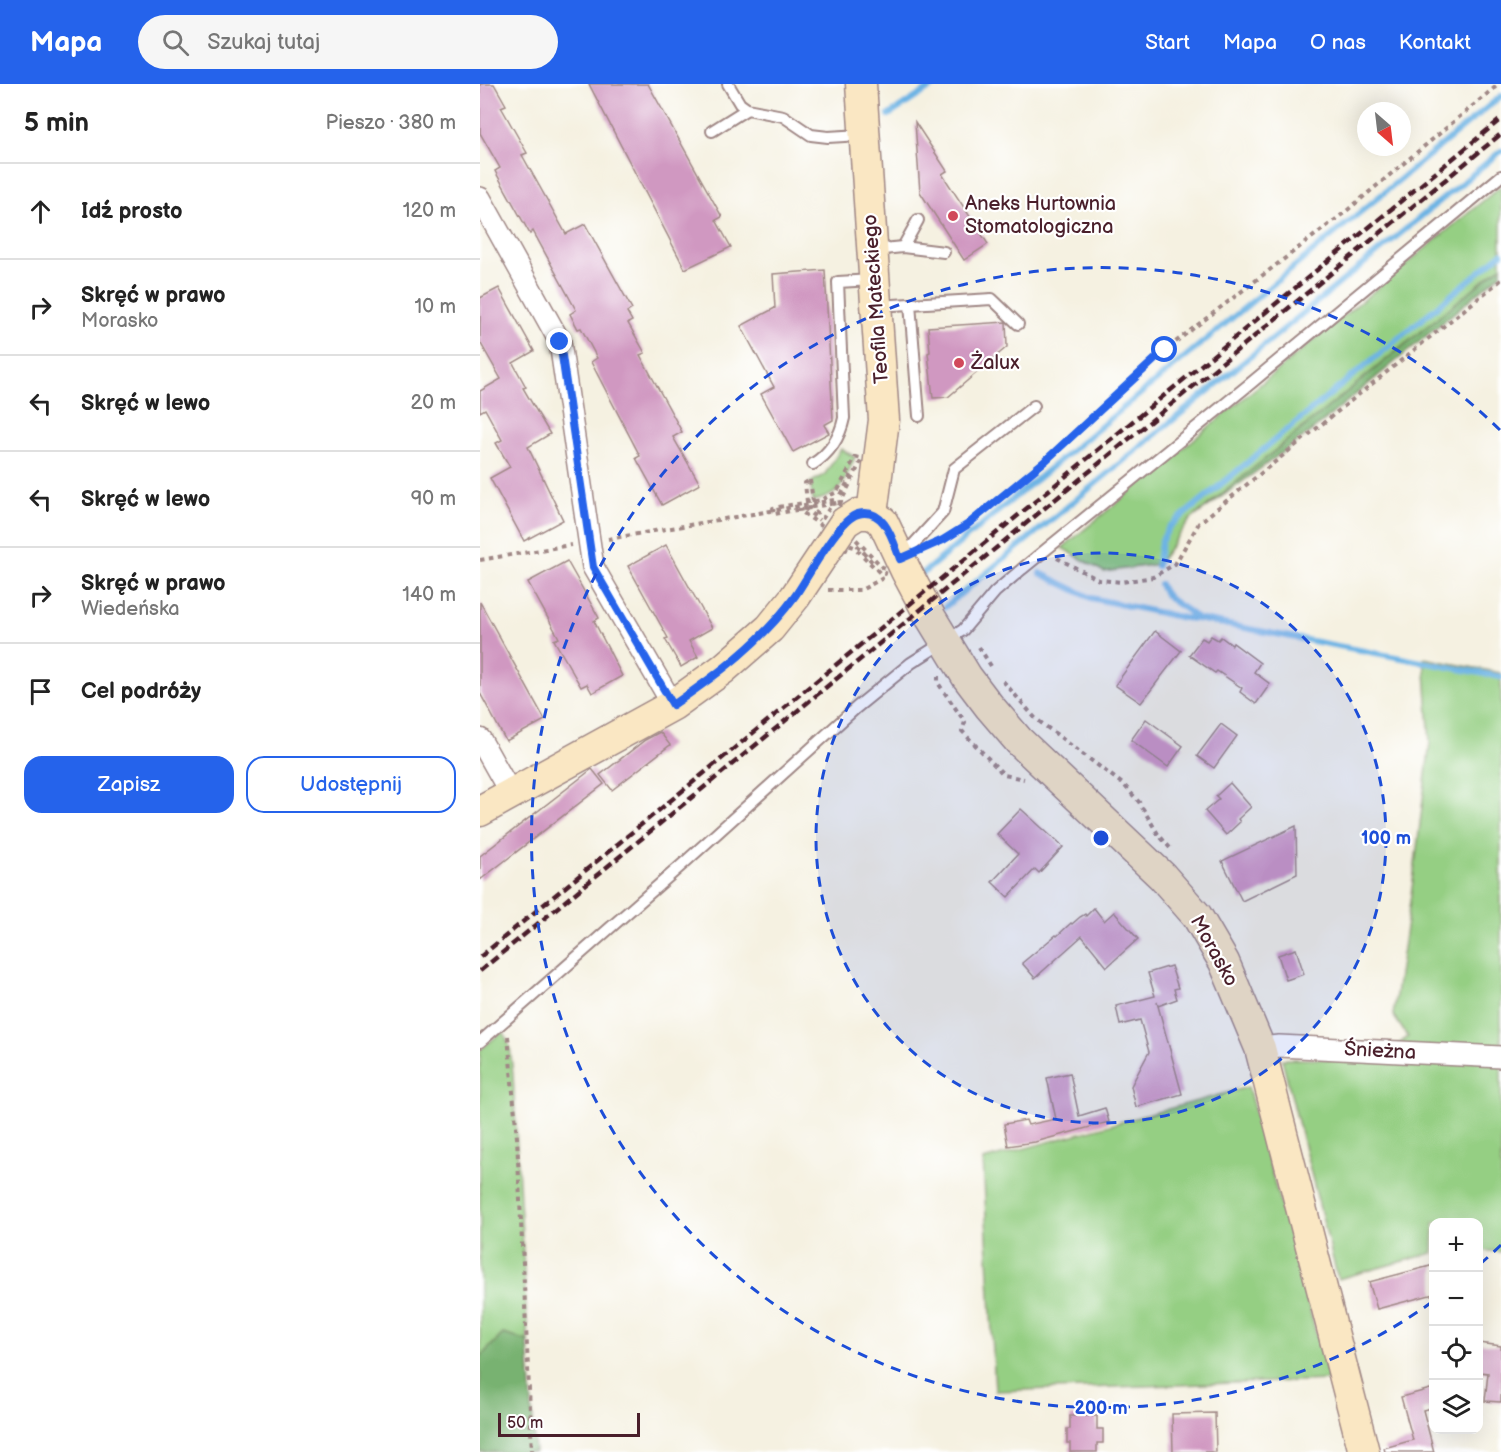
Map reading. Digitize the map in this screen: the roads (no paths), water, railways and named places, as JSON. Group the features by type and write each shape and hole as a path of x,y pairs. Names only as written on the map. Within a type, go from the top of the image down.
{"street":[{"name":"Teofila Mateckiego","path":"861,84 884,420 872,514"},
{"path":"480,197 560,342 593,567 673,705"},
{"path":"480,811 673,705 723,669 770,628 795,597 845,522 858,514 872,514"},
{"name":"Morasko","path":"872,514 884,522 893,565 983,699 1019,741 1162,876 1197,916 1224,962 1260,1048 1364,1452"},
{"path":"480,739 511,794"},
{"name":"Śnieżna","path":"1260,1048 1279,1046 1501,1057"}],"lane":[{"path":"728,84 740,104 747,109 783,116 811,135 828,137 865,135"},
{"path":"712,131 747,109"},
{"path":"480,1042 858,707 911,663 963,630 995,592 1501,176"},
{"path":"903,247 918,220"},
{"path":"873,250 903,247 944,252"},
{"path":"813,464 821,459 840,435 844,418 838,282 910,304 992,299 1018,324"},
{"path":"910,304 919,416"},
{"path":"893,565 943,512 954,469 1034,406"}],"waterway":[{"path":"889,115 936,84"},
{"path":"922,574 1501,96"},
{"path":"945,607 1501,151"},
{"path":"1157,566 1161,542 1169,527 1501,254"},
{"path":"1040,573 1091,598 1184,618 1501,677"},
{"path":"1160,584 1171,600 1197,619"}],"railway":[{"path":"480,957 1501,119"},
{"path":"480,971 1501,134"}],"place":[{"name":"Aneks Hurtownia Stomatologiczna","path":"953,216"},
{"name":"Żalux","path":"959,363"}]}
